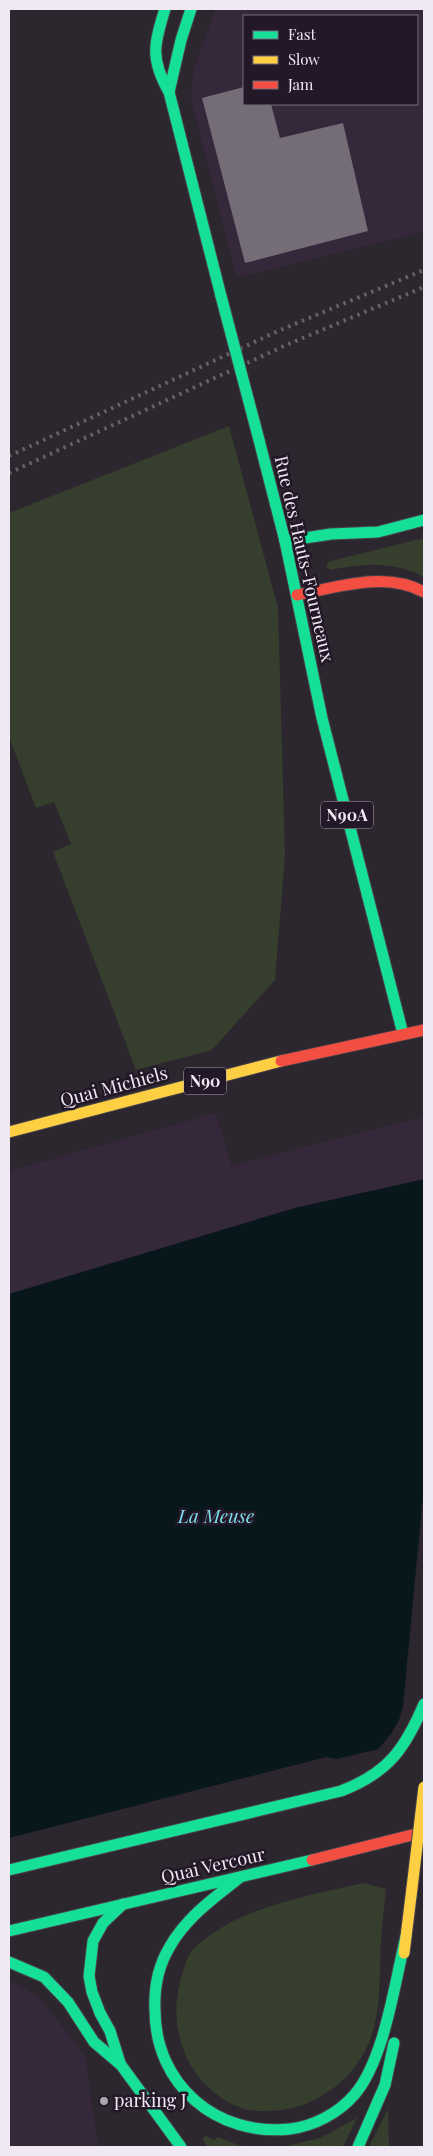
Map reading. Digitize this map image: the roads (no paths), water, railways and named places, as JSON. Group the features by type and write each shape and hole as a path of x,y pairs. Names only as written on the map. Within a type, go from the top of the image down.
{"main road":[{"path":"165,9 153,52 157,73 169,92"},
{"path":"169,92 175,71 178,48 191,9"},
{"name":"Rue des Hauts-Fourneaux","path":"169,92 285,541 322,718 391,981 403,1034"},
{"path":"285,541 331,534 378,532 424,520"},
{"path":"297,595 386,580 416,586 424,592"},
{"name":"N90","path":"403,1034 424,1030"},
{"name":"Quai Michiels","path":"9,1132 204,1081 403,1034"},
{"path":"9,1870 341,1791 362,1784 382,1771 402,1751 424,1704"},
{"path":"358,2147 379,2101 390,2066 424,1786"},
{"name":"Quai Vercour","path":"9,1931 238,1879 424,1832"},
{"path":"238,1879 209,1901 185,1925 175,1940 163,1961 155,1994 154,2009 159,2042 170,2070 180,2086 206,2110 243,2127 262,2130 293,2130 325,2118 343,2107 356,2093 368,2074 376,2054 406,1936"},
{"path":"121,2064 110,2030 100,2013 92,1992 89,1976 93,1941 102,1923 123,1904"},
{"path":"9,1962 44,1977 68,2002 94,2042 121,2064 181,2147"}],"water":[{"name":"La Meuse","path":"424,1179 424,1738 337,1759 326,1757 9,1838 9,1294 295,1208"}],"railway":[{"path":"9,456 278,331 424,270"},
{"path":"9,473 284,346 424,287"}],"place":[{"name":"parking J","path":"104,2101"}]}
